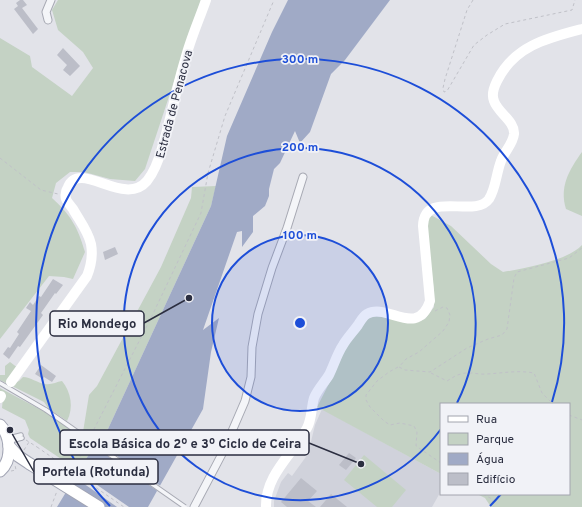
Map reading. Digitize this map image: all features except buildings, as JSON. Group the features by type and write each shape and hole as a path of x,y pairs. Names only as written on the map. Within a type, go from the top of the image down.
{"main road":[{"path":"0,424 8,442 18,456 29,466 90,507"},
{"path":"8,442 9,467 29,466 100,507"}],"street":[{"path":"48,20 46,12 51,0"},
{"name":"Estrada de Penacova","path":"66,195 68,185 74,180 79,179 85,178 122,190 135,189 148,181 157,166 185,59 206,0"},
{"path":"266,507 268,487 273,477 307,428 315,398 329,375 342,345 366,315 372,312 378,312 416,318 425,312 430,301 424,226 426,214 439,206 474,207 481,205 487,201 492,193 501,161 514,134 511,123 498,109 493,100 492,94 494,86 499,76 507,64 524,49 552,36 582,29"},
{"path":"194,507 222,452 245,401 251,377 252,347 258,314 303,177"},
{"path":"11,382 87,276 91,268 91,243 83,226 66,199 66,195"}],"lane":[{"path":"0,383 46,410 185,507"},
{"path":"8,442 22,436"}],"path":[{"path":"63,482 78,461 95,428 150,320 200,213 208,173 225,116 274,0"},
{"path":"473,0 467,10 445,79 443,88 444,92 447,91 474,45 487,35 505,24 572,10 575,0"},
{"path":"0,158 41,190 66,195"},
{"path":"430,372 467,348 502,335 507,329 514,278 517,272 569,258 582,248"},
{"path":"425,312 432,312 443,307 447,308 450,316 449,322 443,331 431,343 406,359 399,367 388,372 377,382 366,395 366,400 370,407 390,425 400,422 414,426 417,432 416,446 440,462"},
{"path":"399,367 405,370 430,372 447,381 461,374 470,372 486,375 526,371 534,373 542,393 552,403"},
{"path":"570,416 582,420"},
{"path":"21,453 29,442 124,507"},
{"path":"51,507 55,494 59,488"},
{"path":"485,495 492,499 494,507"}],"shaded area":[{"path":"322,409 440,473 440,493 432,507 274,507 274,501 281,482 288,473 292,476 308,454 315,425"}],"green space":[{"path":"58,0 201,0 145,169 135,181 110,179 84,172 70,172 56,183 52,198 73,222 80,236 85,252 73,279 49,276 0,339 0,38 30,56 32,67 72,96 93,68 83,52 58,30 52,10"},
{"path":"582,152 582,216 566,209 564,193 566,179 569,172"},
{"path":"216,186 211,206 108,429 97,442 83,432 89,395 97,386 161,267 191,198 192,187"},
{"path":"429,214 451,226 491,264 503,272 522,269 557,259 576,250 582,245 582,507 491,507 485,498 479,495 570,495 570,403 440,403 440,473 317,407 335,372 345,347 370,316 412,323 425,319 434,307 434,291 426,227"},
{"path":"10,362 18,368 14,383 23,377 45,384 52,384 62,381 68,390 71,406 67,421 48,408 44,402 0,380 0,375 5,375 5,366"},
{"path":"0,388 45,412 94,446 79,471 30,438 25,420 2,408 3,397 0,395"},
{"path":"364,455 406,490 392,507 377,507 344,480"}],"water":[{"path":"288,0 390,0 345,60 331,74 310,132 300,143 295,131 280,163 274,169 269,189 269,196 265,206 253,216 253,232 242,247 242,231 237,232 203,330 219,318 211,352 203,409 148,507 57,507 94,446 108,429 211,206 227,136 272,32"}],"pier":[{"path":"95,441 162,487 159,492 92,445"},
{"path":"77,471 129,507 117,507 73,476"}],"place":[{"name":"Rio Mondego","path":"189,298"},
{"name":"Portela (Rotunda)","path":"10,430"},
{"name":"Escola Básica do 2º e 3º Ciclo de Ceira","path":"361,464"}]}
